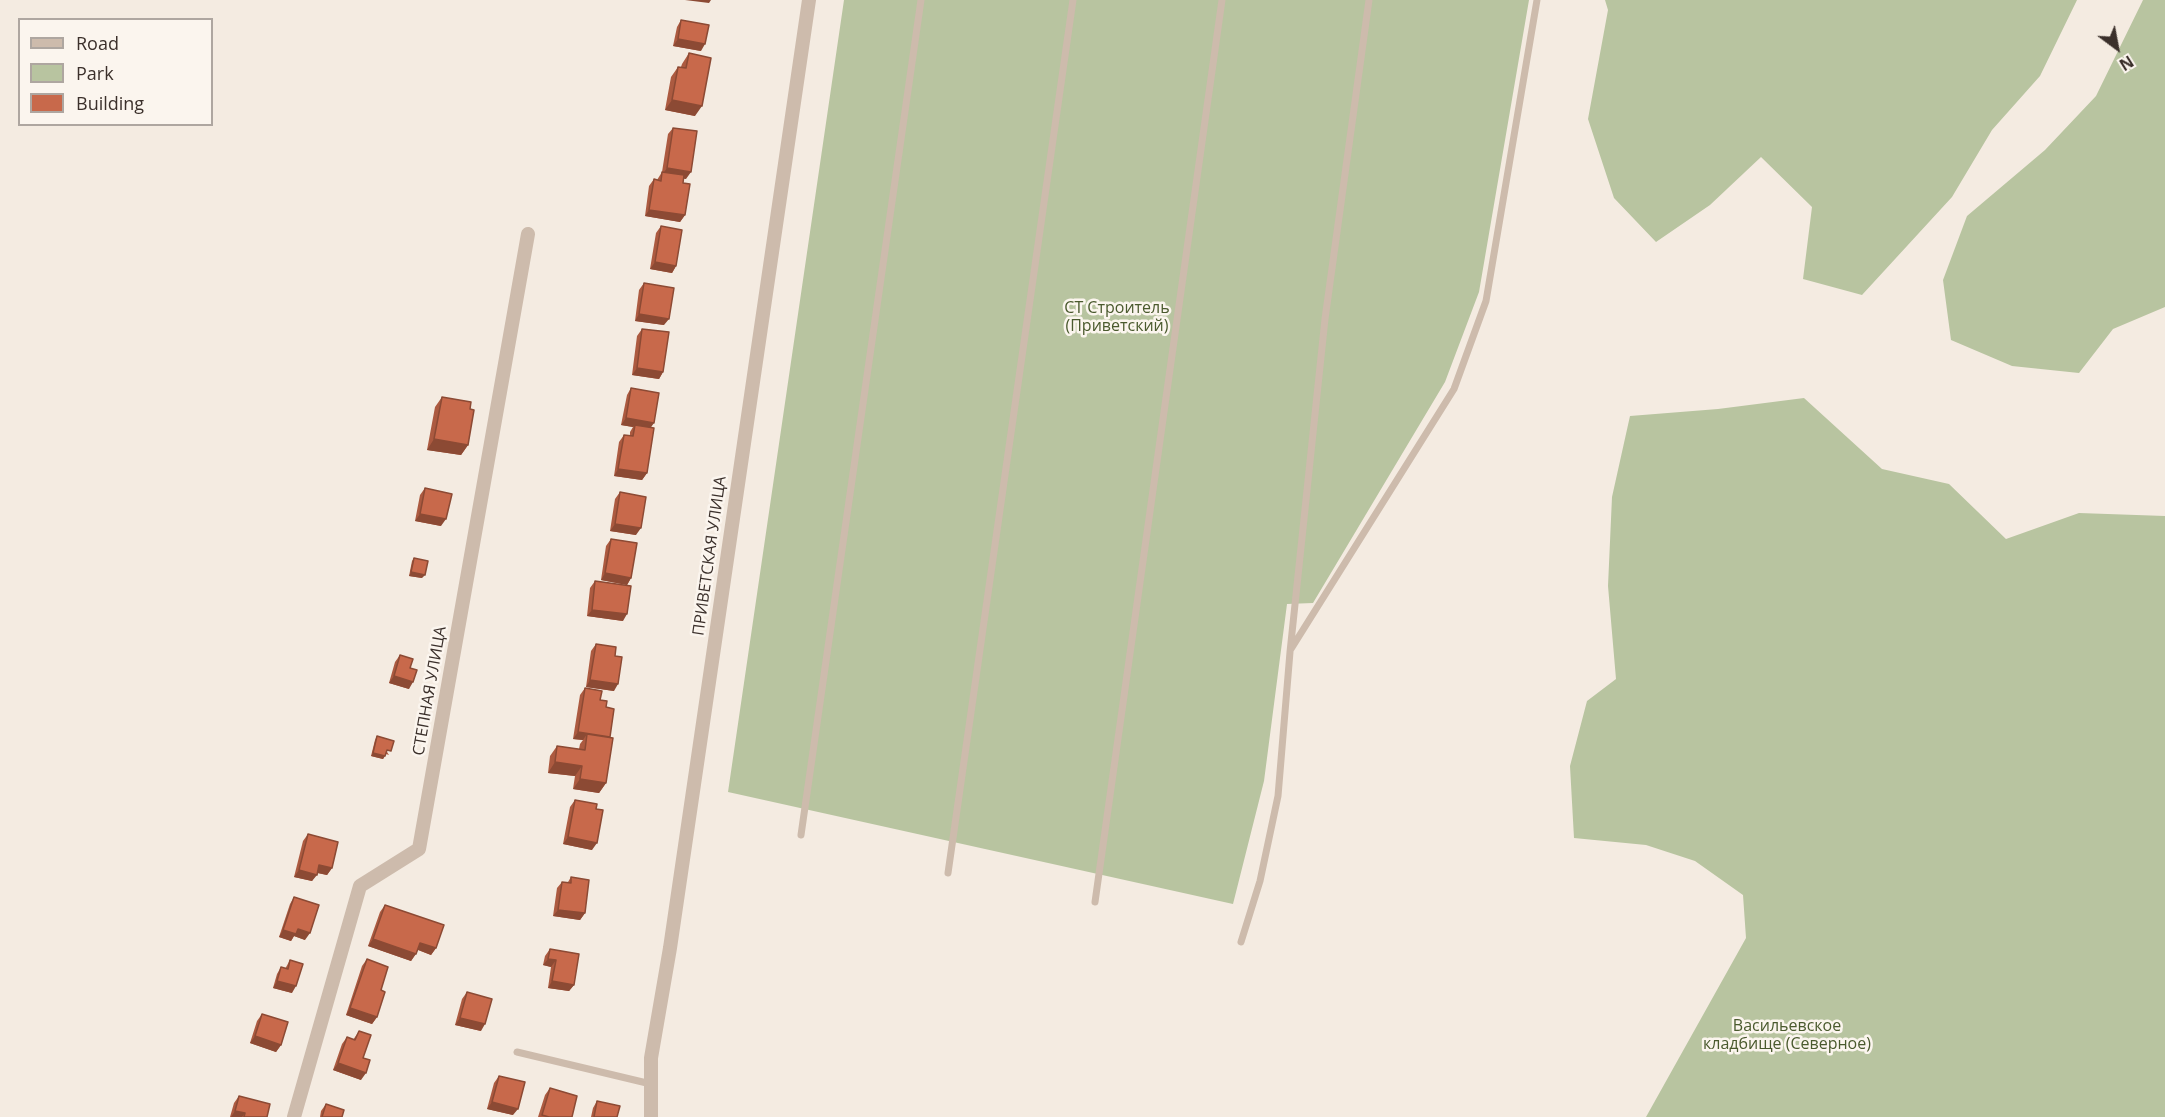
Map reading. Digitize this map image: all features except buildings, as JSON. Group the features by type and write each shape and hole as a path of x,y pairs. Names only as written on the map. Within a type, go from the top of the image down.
{"street":[{"name":"ПРИВЕТСКАЯ УЛИЦА","path":"651,1117 651,1058 670,948 809,0"},
{"name":"СТЕПНАЯ УЛИЦА","path":"294,1117 360,886 418,849 528,234"}],"lane":[{"path":"801,835 921,0"},
{"path":"948,873 1073,0"},
{"path":"1095,902 1222,0"},
{"path":"1241,942 1260,881 1278,796 1290,652 1325,319 1369,0"},
{"path":"1290,652 1454,389 1486,301 1537,0"},
{"path":"517,1052 651,1084"}],"green space":[{"name":"СТ Строитель (Приветский)","path":"844,0 1529,0 1479,292 1445,382 1313,603 1287,604 1264,781 1233,904 728,792"},
{"path":"1605,0 2077,0 2040,76 1992,130 1952,197 1862,295 1803,279 1812,207 1761,157 1710,205 1656,242 1614,198 1588,119 1608,10"},
{"path":"2143,0 2165,0 2165,307 2113,329 2079,373 2012,366 1951,340 1943,280 1967,216 2045,150 2096,96"},
{"name":"Васильевское кладбище (Северное)","path":"1804,398 1882,469 1949,484 2006,539 2079,513 2165,516 2165,1117 1646,1117 1746,938 1743,895 1695,861 1646,845 1574,838 1570,766 1587,701 1616,679 1608,586 1612,497 1630,416 1718,409"}]}
